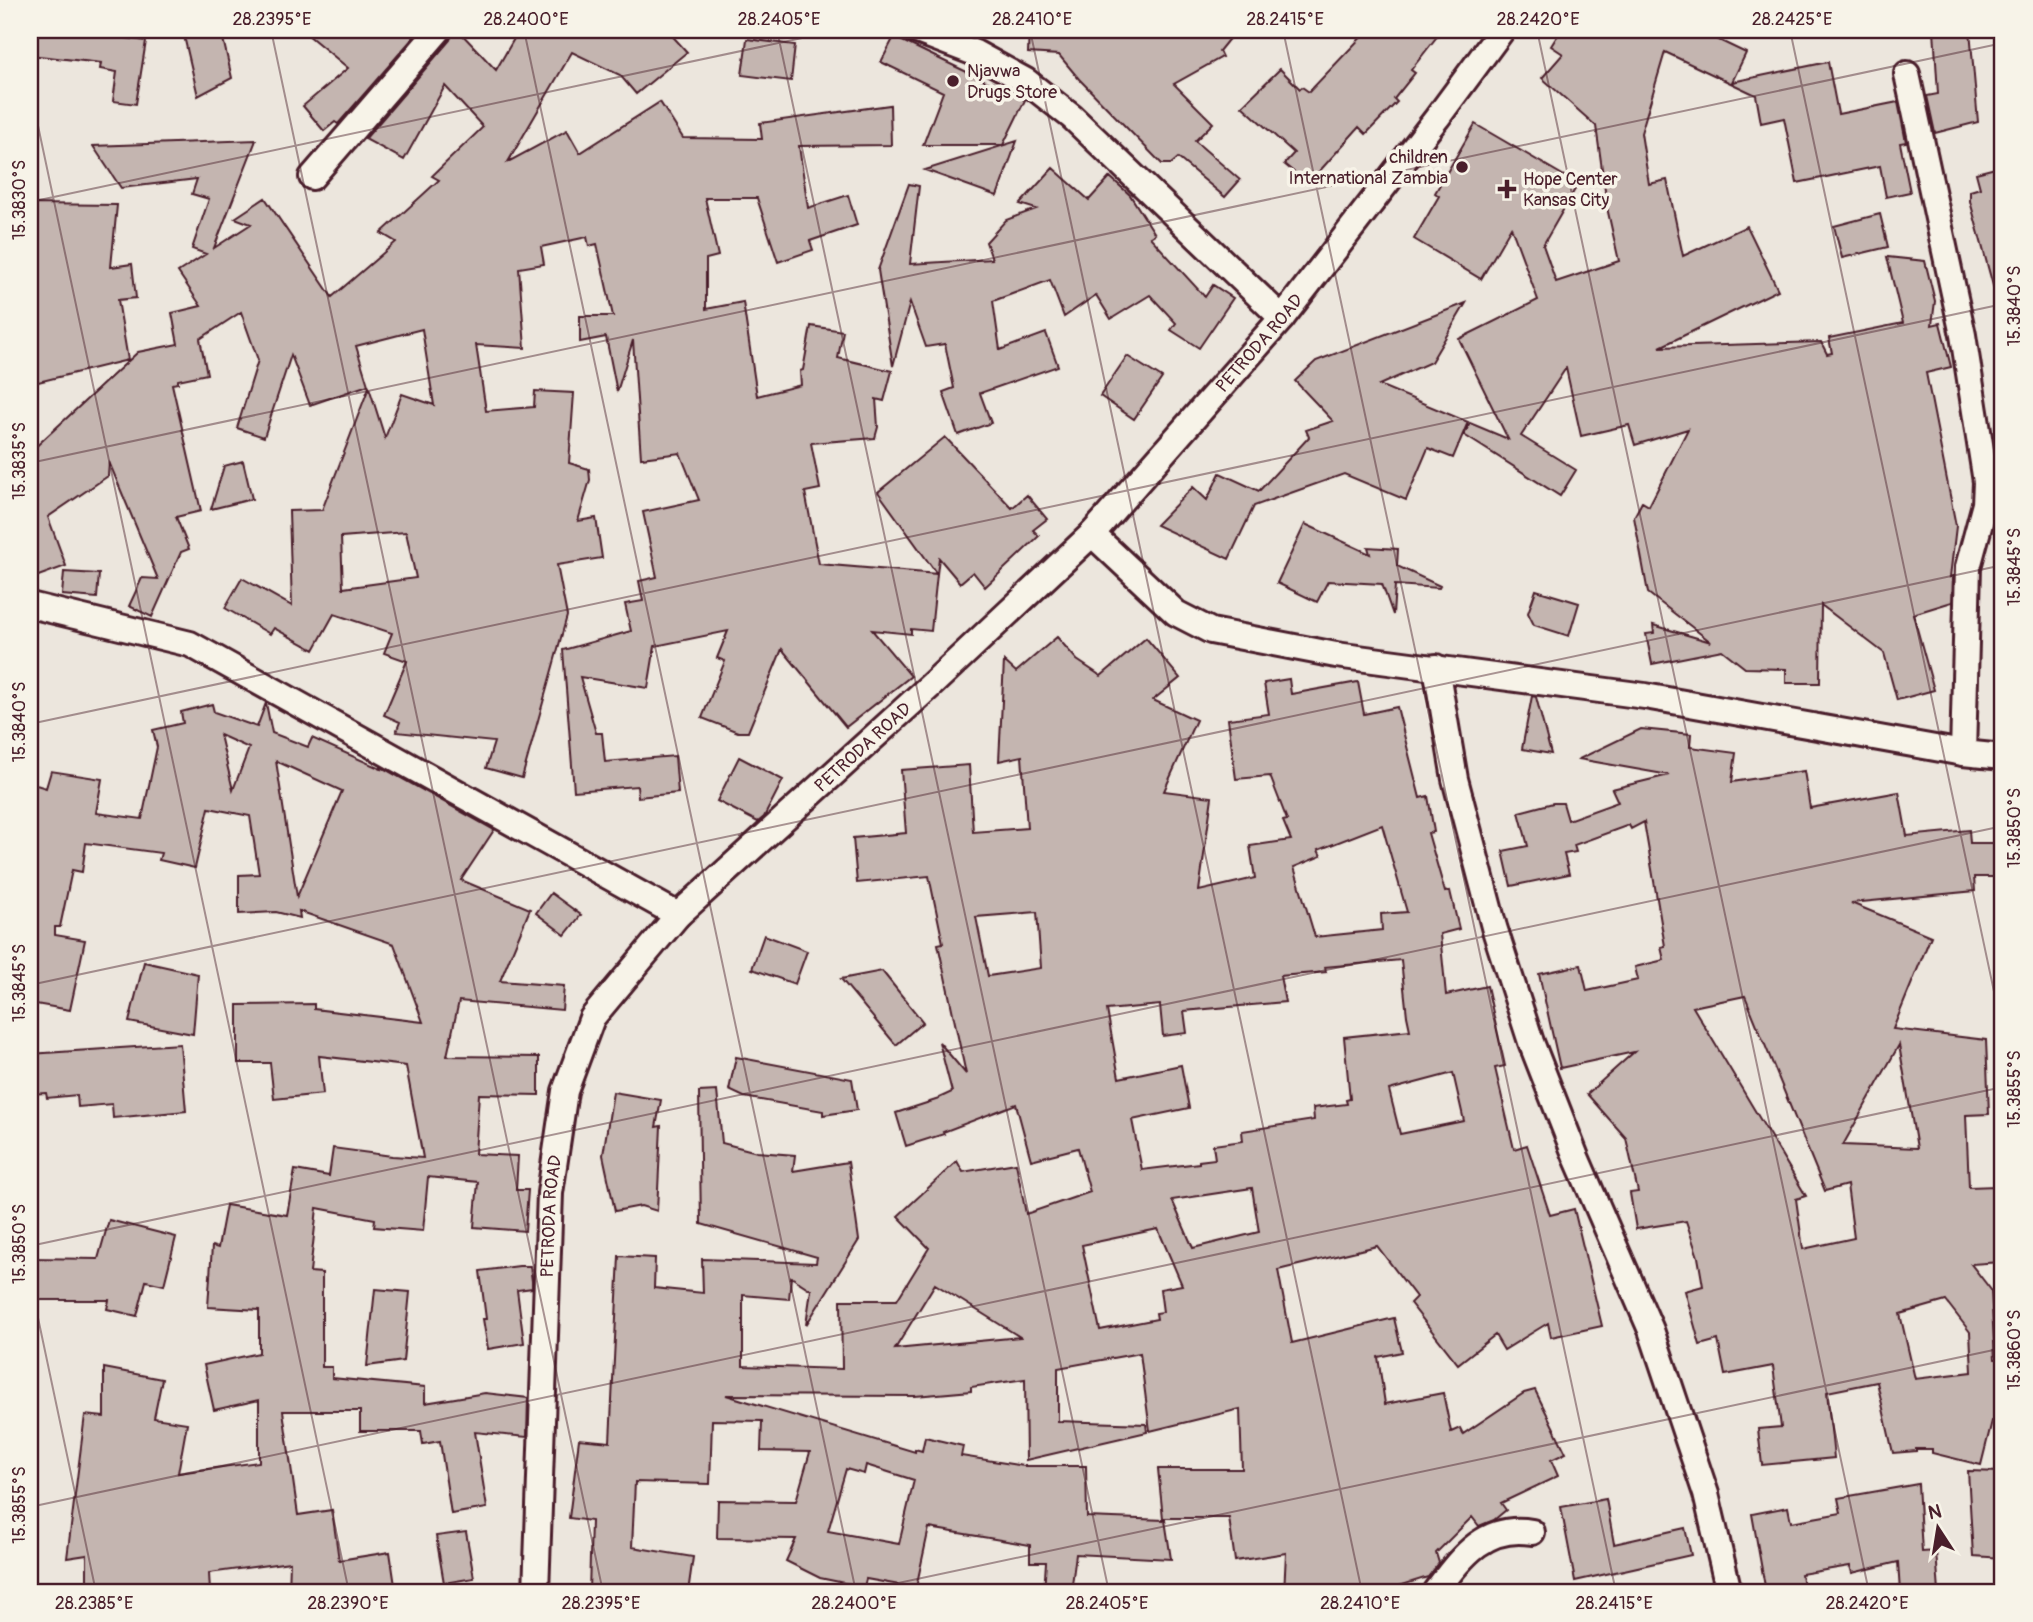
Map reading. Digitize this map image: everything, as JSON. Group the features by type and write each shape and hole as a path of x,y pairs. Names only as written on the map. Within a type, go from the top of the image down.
{"street":[{"path":"312,177 439,30"},
{"path":"915,30 975,53 1026,80 1063,109 1282,318"},
{"name":"PETRODA ROAD","path":"536,1592 550,1193 565,1091 592,1018 678,915 929,687 1092,534 1282,318 1502,30"},
{"path":"1907,74 1963,335 1986,482 1985,504 1968,567 1963,752"},
{"path":"1092,534 1175,614 1211,631 1336,656 1645,696 2003,757"},
{"path":"30,605 190,644 678,915"},
{"path":"1436,667 1455,779 1494,927 1531,1042 1576,1157 1651,1330 1706,1494 1730,1592"},
{"path":"1435,1592 1466,1553 1487,1537 1516,1529 1532,1532"}],"building":[{"path":"30,30 70,30 146,41 136,104 113,101 117,72 100,69 101,63 30,55"},
{"path":"221,30 232,78 198,96 184,36"},
{"path":"302,30 420,30 338,124 335,122 324,131 303,106 348,68"},
{"path":"453,30 458,30 496,70 519,30 667,30 687,52 636,94 620,75 572,52 508,162 567,130 580,153 660,102 683,138 762,139 760,123 890,105 891,145 799,146 808,208 848,195 857,225 810,241 813,250 778,262 757,198 705,198 718,256 706,259 706,309 743,302 757,396 801,385 800,371 803,370 811,326 843,331 838,358 892,371 884,401 876,399 878,427 875,438 811,443 820,489 805,492 819,564 937,574 931,631 911,629 911,634 872,630 911,676 846,727 782,649 748,732 738,732 702,718 725,661 717,658 728,631 655,646 648,688 580,677 596,733 602,733 605,762 675,756 678,793 638,797 637,786 574,791 563,650 631,631 625,604 643,601 639,581 657,577 643,512 699,500 680,453 641,458 633,340 617,392 606,337 580,342 580,316 613,316 597,244 589,246 587,237 541,247 544,264 519,268 525,348 476,345 486,411 534,407 535,391 574,393 569,463 589,469 590,480 578,521 596,518 602,558 557,565 567,616 522,778 486,768 494,742 396,732 400,722 384,715 407,661 384,653 392,633 334,614 314,650 274,628 270,634 225,608 242,578 292,606 289,511 322,510 369,387 385,438 402,394 434,405 422,329 356,346 368,385 310,405 291,355 264,437 237,428 258,360 241,312 200,339 207,374 178,380 178,383 172,384 201,511 176,517 189,549 181,552 152,617 129,606 142,578 158,579 109,462 108,476 48,517 66,566 30,579 30,452 138,352 178,344 172,313 201,306 178,272 206,254 192,249 209,199 192,194 197,179 121,188 93,146 256,140 214,248 251,224 235,218 265,198 332,297 396,242 381,233 439,180 432,176 483,127 445,86 404,160 365,139 450,40","holes":["406,532 416,578 343,588 341,537"]},
{"path":"1029,30 1236,30 1219,51 1222,57 1174,84 1213,123 1195,141 1240,180 1225,197 1178,158 1171,164 1162,164 1059,55 1028,53"},
{"path":"1368,30 1442,30 1411,70 1415,73 1394,99 1397,102 1366,134 1359,127 1308,184 1284,164 1294,153 1242,106 1280,69 1300,89 1302,87 1309,92"},
{"path":"1561,30 1698,30 1746,53 1732,82 1828,62 1838,114 1898,102 1906,142 1900,143 1910,192 1886,197 1880,166 1797,183 1784,118 1761,123 1756,95 1665,52 1641,133 1649,184 1667,180 1683,256 1747,226 1778,290 1660,347 1821,342 1827,354 1832,353 1829,338 1903,323 1887,257 1925,261 1935,301 1932,325 1940,323 1951,367 1926,373 1956,526 1950,577 1953,576 1952,602 1913,614 1934,690 1897,700 1884,653 1821,605 1820,683 1786,683 1786,669 1745,668 1722,650 1652,664 1646,634 1654,633 1653,625 1711,642 1648,593 1634,517 1642,502 1649,506 1688,429 1635,445 1629,425 1581,436 1566,368 1521,436 1576,470 1560,496 1464,435 1470,423 1508,439 1459,339 1538,300 1511,227 1481,279 1414,239 1439,196 1435,193 1475,124 1578,184 1543,245 1556,282 1619,261 1608,212 1596,126 1542,78 1563,54 1551,46"},
{"path":"1934,30 1970,30 1978,122 1935,133 1927,96 1938,94"},
{"path":"894,37 1025,100 1003,145 923,145 943,92 881,62"},
{"path":"747,39 795,45 791,81 742,75"},
{"path":"1017,141 997,196 925,170"},
{"path":"2003,166 2003,291 1995,293 1970,201 1970,191 1980,188 1976,173"},
{"path":"1053,168 1089,200 1110,177 1130,195 1155,234 1150,237 1205,297 1213,285 1233,298 1199,348 1171,330 1176,323 1150,295 1111,319 1096,295 1064,317 1050,280 993,301 1000,350 1046,333 1058,366 980,393 991,423 958,435 943,392 954,388 945,344 926,347 910,302 893,366 878,270 909,184 919,186 910,264 992,259 986,242 1006,220 1036,209 1020,204"},
{"path":"30,204 117,205 111,267 132,264 136,298 118,300 128,360 30,384"},
{"path":"1880,214 1888,247 1842,258 1834,226"},
{"path":"1466,303 1431,362 1379,385 1468,422 1453,458 1428,448 1406,500 1344,474 1254,506 1229,559 1156,525 1193,487 1207,500 1220,473 1259,491 1309,437 1306,430 1333,421 1295,381 1316,361"},
{"path":"1127,356 1162,378 1134,419 1100,396"},
{"path":"945,437 1012,508 1027,495 1047,519 1033,530 1039,536 985,587 973,572 960,583 939,558 937,574 878,492"},
{"path":"243,461 252,499 211,509 224,466"},
{"path":"1305,524 1370,554 1368,547 1398,549 1397,566 1440,586 1395,585 1393,615 1382,584 1328,581 1317,602 1277,583"},
{"path":"64,572 99,574 97,598 62,595"},
{"path":"1536,590 1579,603 1569,636 1534,625 1528,613"},
{"path":"1057,637 1077,660 1101,676 1146,638 1180,678 1153,700 1196,720 1164,791 1212,797 1199,891 1255,878 1250,846 1291,840 1283,821 1287,820 1270,776 1236,779 1228,719 1269,714 1264,683 1289,679 1291,694 1358,682 1364,714 1397,707 1420,798 1428,796 1434,832 1428,833 1445,892 1450,891 1459,929 1440,934 1446,995 1487,986 1505,1066 1495,1068 1514,1149 1527,1145 1550,1215 1574,1209 1602,1326 1551,1337 1548,1323 1504,1350 1495,1335 1458,1364 1410,1303 1416,1297 1377,1246 1278,1270 1292,1343 1394,1318 1402,1352 1378,1357 1385,1404 1443,1393 1451,1432 1460,1428 1463,1434 1524,1393 1535,1390 1566,1453 1551,1460 1558,1476 1501,1503 1506,1510 1494,1520 1479,1526 1472,1517 1436,1553 1439,1563 1428,1577 1380,1592 1284,1592 1286,1553 1235,1561 1229,1518 1163,1518 1158,1469 1242,1469 1240,1409 1150,1431 1140,1353 1058,1368 1058,1421 1146,1424 1147,1432 1026,1460 1025,1379 971,1387 971,1391 915,1396 726,1395 915,1452 915,1449 922,1451 925,1437 963,1446 961,1456 1024,1466 1086,1466 1087,1517 1165,1520 1171,1559 1076,1554 1071,1592 1044,1592 1046,1562 1030,1562 1030,1545 929,1528 916,1588 866,1579 864,1587 820,1578 786,1561 796,1539 717,1538 718,1500 796,1501 810,1452 761,1451 762,1421 712,1420 710,1484 635,1482 632,1547 693,1557 688,1592 589,1592 591,1521 569,1518 579,1439 610,1442 619,1256 655,1258 654,1288 703,1293 702,1259 816,1263 817,1257 701,1224 699,1092 717,1091 722,1143 757,1152 795,1155 793,1171 848,1162 859,1240 806,1325 811,1290 791,1277 789,1299 743,1295 743,1366 842,1369 841,1300 897,1300 929,1248 898,1216 957,1161 963,1172 1016,1163 1026,1214 1090,1192 1078,1148 1031,1160 1016,1104 943,1132 944,1134 906,1146 896,1113 952,1092 939,1042 966,1074 938,944 943,943 929,876 857,883 853,838 906,833 901,770 969,765 973,832 1027,828 1022,756 999,761 1004,661 1016,672","holes":["1382,825 1407,912 1381,914 1382,930 1315,937 1294,867 1321,856 1318,850","1037,912 1041,968 988,976 976,917","1401,960 1410,1030 1344,1037 1350,1099 1346,1100 1347,1104 1313,1108 1314,1120 1242,1131 1243,1141 1213,1145 1215,1159 1142,1170 1132,1120 1189,1108 1181,1065 1119,1078 1107,1010 1160,1005 1163,1036 1187,1033 1184,1011 1285,1002 1280,976 1326,972 1325,967","1453,1073 1464,1121 1400,1134 1389,1090","1252,1188 1259,1232 1193,1248 1172,1200","1158,1229 1182,1285 1160,1289 1163,1312 1156,1313 1157,1319 1100,1330 1082,1245","935,1284 1020,1337 895,1349","866,1465 914,1480 899,1544 828,1531 846,1469 864,1474"]},
{"path":"1532,696 1536,697 1551,754 1522,749"},
{"path":"266,703 272,733 308,747 312,738 381,767 494,830 461,880 530,909 500,981 564,986 562,1010 459,1001 447,1056 539,1057 539,1095 479,1094 475,1154 518,1156 516,1190 528,1190 525,1231 474,1227 478,1182 428,1177 423,1231 374,1227 375,1219 317,1208 310,1272 322,1273 322,1367 332,1367 332,1378 425,1387 425,1403 485,1393 528,1398 527,1437 475,1432 487,1508 451,1514 440,1441 423,1444 421,1431 360,1431 360,1411 283,1411 298,1515 332,1510 339,1560 390,1552 396,1592 289,1592 290,1562 209,1573 210,1592 87,1592 87,1555 67,1558 85,1415 104,1417 104,1368 162,1379 154,1418 187,1423 178,1473 259,1462 259,1400 214,1410 204,1365 259,1353 259,1310 208,1307 212,1246 218,1248 226,1205 287,1215 295,1170 329,1176 333,1148 423,1158 406,1066 319,1056 323,1094 274,1099 270,1063 238,1063 238,1005 314,1004 314,1009 423,1022 394,944 299,911 300,918 276,912 239,914 239,875 259,874 250,816 209,808 195,868 159,860 161,853 86,843 82,872 72,870 60,927 55,927 55,935 85,940 70,1010 30,1003 30,783 46,788 51,771 102,779 96,813 142,819 157,747 153,730 183,723 181,712 212,704 214,712 257,727","holes":["220,735 249,748 233,790","276,761 342,791 297,897"]},
{"path":"1641,729 1691,734 1690,747 1736,753 1732,782 1804,771 1810,808 1899,792 1907,836 1969,830 1970,843 2003,843 2003,877 1974,877 1975,891 1851,903 1931,936 1893,1029 1986,1040 1989,1114 1966,1115 1969,1187 1996,1186 2000,1262 1971,1264 1991,1290 1995,1359 2003,1359 2003,1421 1992,1421 1981,1465 1932,1453 1932,1449 1893,1453 1877,1382 1827,1392 1834,1458 1762,1465 1758,1429 1781,1427 1773,1366 1725,1375 1718,1340 1700,1345 1685,1291 1703,1286 1698,1257 1686,1221 1636,1229 1630,1193 1638,1192 1626,1138 1587,1094 1634,1052 1560,1068 1539,974 1581,965 1587,991 1638,980 1635,967 1664,960 1661,947 1665,946 1644,822 1631,829 1629,825 1574,845 1576,852 1564,854 1569,874 1511,886 1503,851 1528,846 1519,812 1563,803 1568,820 1618,802 1612,789 1669,775 1579,759","holes":["1745,996 1825,1191 1847,1185 1854,1238 1803,1249 1796,1199 1806,1196 1693,1007","1899,1045 1917,1148 1843,1145","1946,1301 1970,1332 1972,1372 1915,1379 1900,1314"]},
{"path":"739,757 783,780 764,817 758,822 717,801"},
{"path":"551,893 581,915 565,935 536,913"},
{"path":"764,935 807,951 795,984 752,969"},
{"path":"144,962 198,974 193,1034 129,1022"},
{"path":"882,971 923,1022 896,1045 841,979"},
{"path":"180,1044 186,1111 113,1118 112,1104 78,1107 77,1095 47,1098 46,1093 30,1094 30,1054"},
{"path":"736,1057 852,1079 857,1110 823,1115 823,1111 744,1097 729,1090"},
{"path":"613,1092 661,1100 656,1127 661,1126 657,1211 641,1206 615,1211 603,1155"},
{"path":"109,1220 176,1237 164,1285 146,1281 137,1316 107,1309 109,1300 30,1300 30,1258 98,1259"},
{"path":"530,1266 532,1281 532,1288 517,1290 524,1343 488,1349 480,1271"},
{"path":"375,1289 410,1292 403,1361 367,1366"},
{"path":"1968,1471 2003,1472 2003,1558 1973,1556"},
{"path":"1918,1484 1922,1552 1936,1551 1939,1592 1900,1592 1898,1562 1852,1573 1850,1566 1801,1574 1803,1586 1766,1592 1752,1514 1788,1507 1791,1522 1841,1513 1838,1498"},
{"path":"1606,1499 1614,1544 1685,1528 1691,1555 1575,1581 1561,1507"},
{"path":"466,1532 474,1578 444,1583 436,1536"}],"place":[{"name":"Njavwa Drugs Store","path":"953,81"},
{"name":"children International Zambia","path":"1462,167"},
{"name":"Hope Center Kansas City","path":"1507,189"}]}
